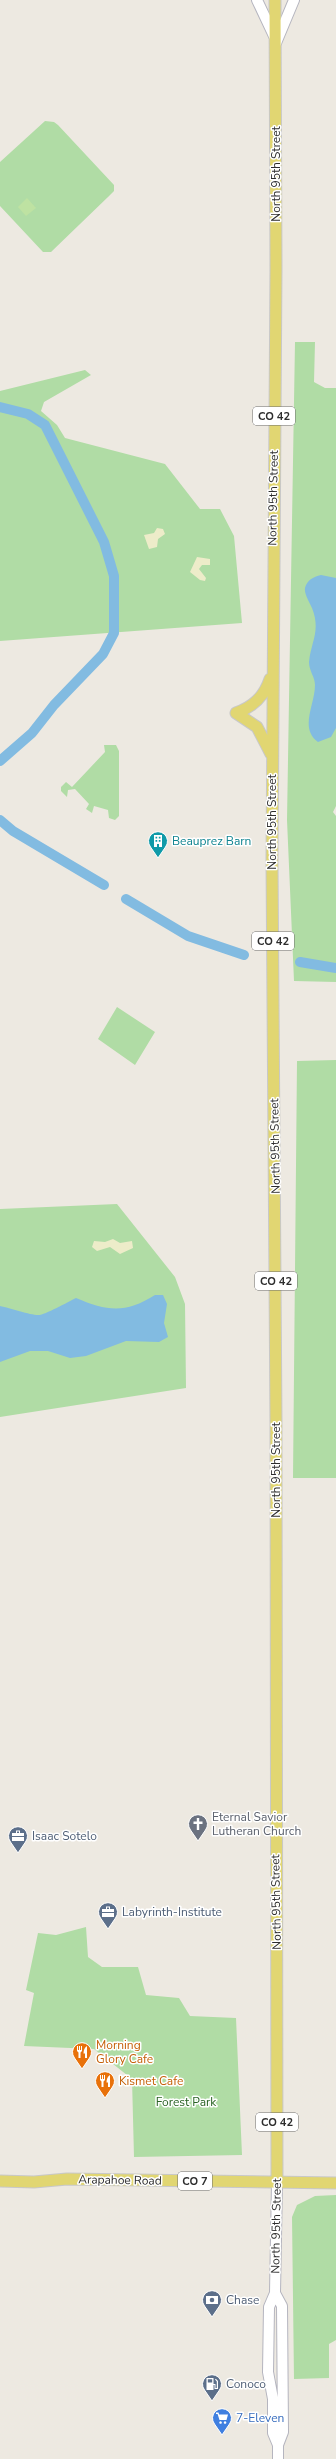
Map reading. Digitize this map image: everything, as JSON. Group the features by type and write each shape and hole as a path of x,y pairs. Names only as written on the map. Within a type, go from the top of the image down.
{"main road":[{"path":"257,0 270,26 276,43"},
{"name":"North 95th Street","path":"275,0 272,758 276,1406 277,2183 275,2292 269,2307 268,2372 273,2399 273,2433 278,2445"},
{"path":"276,43 294,0"},
{"path":"272,673 267,689 257,702 250,708 236,713 257,728 272,758"},
{"name":"Arapahoe Road","path":"0,2181 34,2182 67,2179 336,2183"},
{"name":"North 95th Street","path":"275,2292 282,2306 283,2432 278,2445 278,2459"}],"green space":[{"path":"45,121 54,122 58,125 114,185 114,191 51,252 43,252 0,206 0,162"},
{"path":"27,198 36,208 26,216 18,207"},
{"path":"295,342 315,342 314,382 325,388 336,388 336,806 333,812 336,816 336,982 294,981 287,820"},
{"path":"85,370 91,375 44,402 41,411 57,425 65,438 165,464 200,509 220,509 234,536 242,623 0,641 0,391"},
{"path":"104,745 116,745 119,751 119,816 115,820 109,818 108,810 94,806 92,813 86,809 89,804 75,789 68,790 67,797 61,791 61,787 66,782 72,787 105,752"},
{"path":"117,1007 155,1032 135,1065 98,1039"},
{"path":"336,1060 336,1478 293,1478 297,1061"},
{"path":"117,1204 175,1277 185,1304 186,1388 0,1417 0,1209"},
{"name":"Forest Park","path":"86,1927 88,1957 102,1967 138,1967 146,1995 179,1998 190,2016 236,2018 242,2155 134,2157 132,2079 94,2049 24,2046 34,1993 26,1990 38,1933 56,1935"},
{"path":"336,2195 336,2340 329,2344 329,2378 294,2379 292,2217 297,2205 315,2196"}],"sand":[{"path":"157,528 163,529 165,534 158,539 157,547 149,549 144,535 154,533"},
{"path":"197,557 210,559 210,565 202,565 199,569 206,578 205,581 200,580 190,572"},
{"path":"113,1239 120,1243 132,1241 133,1248 120,1254 110,1247 97,1251 92,1247 94,1241 105,1242"}],"water":[{"path":"321,575 336,578 336,728 331,737 318,742 312,736 309,723 315,685 309,662 315,636 316,623 315,616 306,596 305,588 309,581"},
{"path":"155,1295 163,1295 167,1304 164,1323 168,1337 159,1342 126,1341 86,1356 70,1358 48,1351 30,1351 0,1362 0,1306 30,1314 41,1315 76,1298 97,1306 107,1308 125,1308"}],"waterway":[{"path":"0,407 28,414 45,425 104,542 114,576 114,633 103,654 54,705 32,733 0,761"},
{"path":"0,820 13,831 104,885"},
{"path":"126,899 188,936 244,955"},
{"path":"300,962 336,968"}],"place":[{"name":"Beauprez Barn","path":"158,858"},
{"name":"Eternal Savior Lutheran Church","path":"198,1841"},
{"name":"Isaac Sotelo","path":"18,1853"},
{"name":"Labyrinth-Institute","path":"108,1929"},
{"name":"Morning Glory Cafe","path":"82,2069"},
{"name":"Kismet Cafe","path":"105,2098"},
{"name":"Chase","path":"212,2317"},
{"name":"Conoco","path":"212,2401"},
{"name":"7-Eleven","path":"222,2435"}]}
